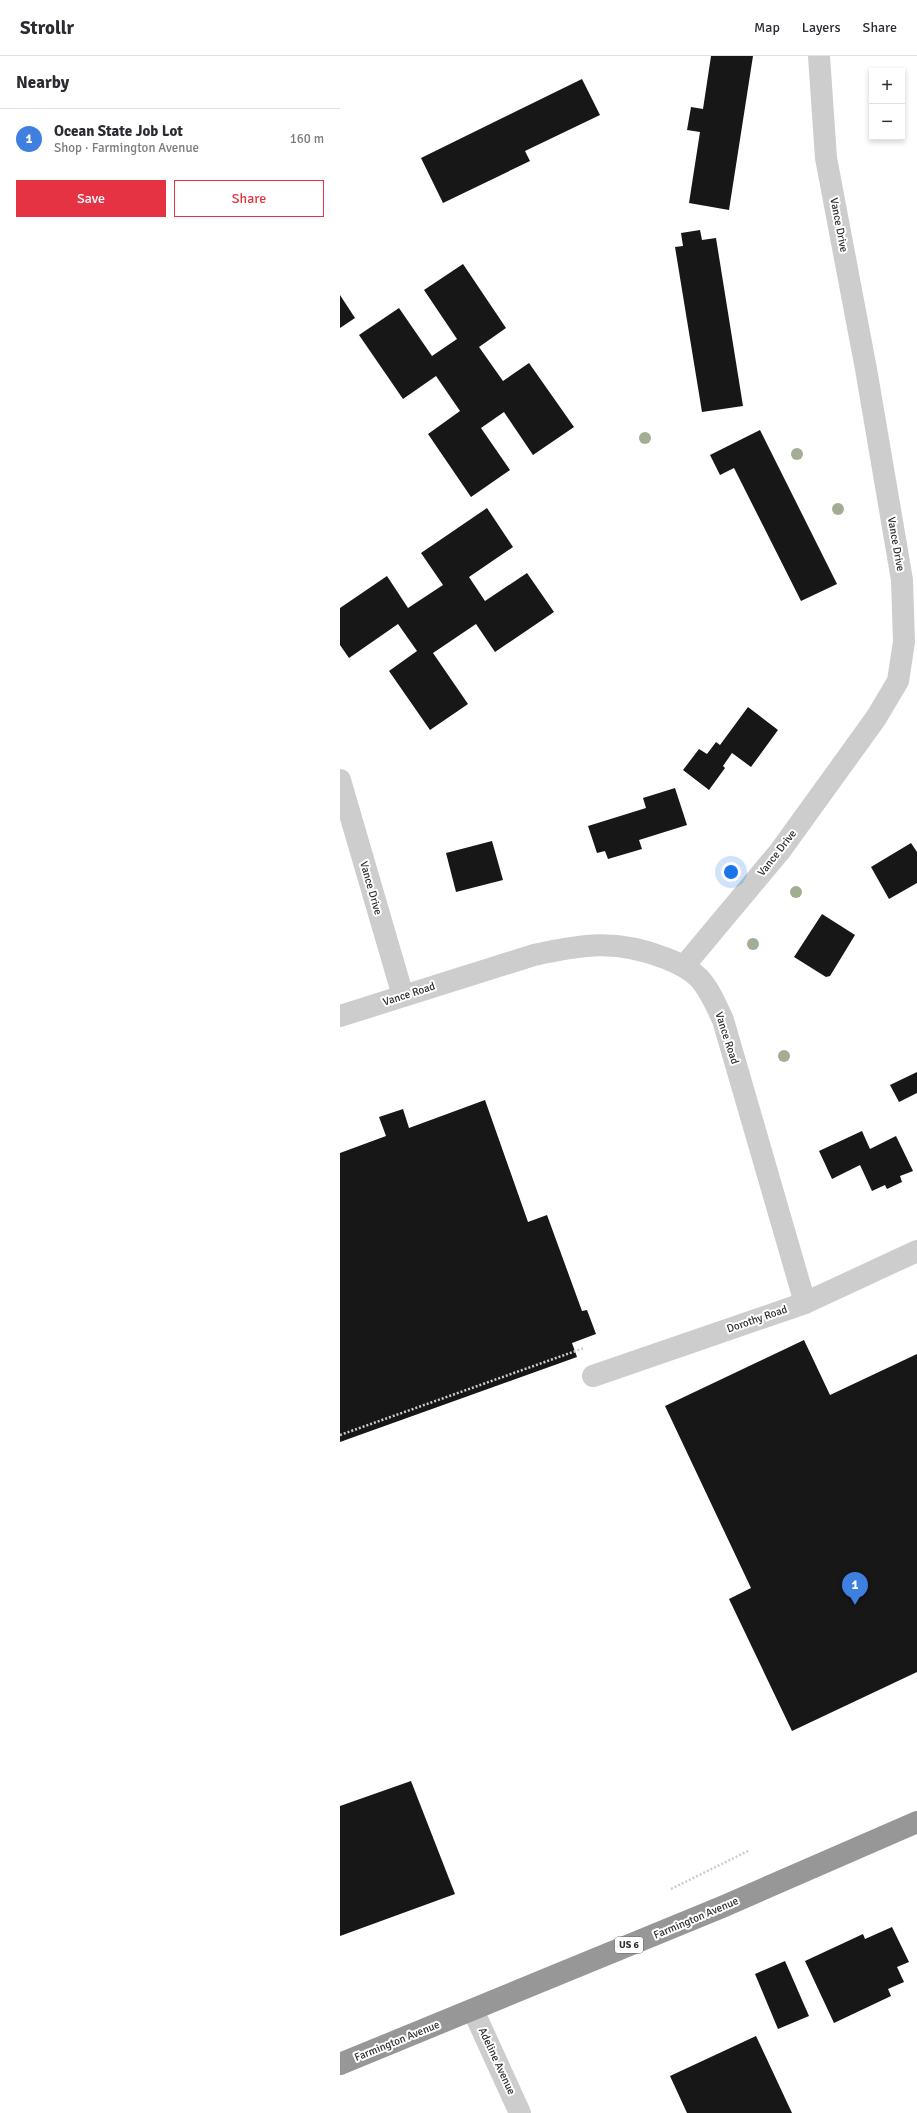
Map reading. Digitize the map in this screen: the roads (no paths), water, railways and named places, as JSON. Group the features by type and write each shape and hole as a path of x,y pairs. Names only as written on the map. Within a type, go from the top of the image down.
{"highway":[{"name":"Farmington Avenue","path":"340,2064 722,1907 917,1822"}],"street":[{"name":"Vance Drive","path":"684,966 780,851 876,718 898,681 904,642 902,580 866,369 826,158 819,56"},
{"name":"Vance Drive","path":"340,780 403,996"},
{"name":"Vance Road","path":"340,1016 534,955 566,948 597,944 622,945 648,952 684,966 698,977 709,991 723,1020 805,1303"},
{"name":"Dorothy Road","path":"593,1376 805,1303 917,1251"},
{"name":"Adeline Avenue","path":"473,2010 520,2113"}],"place":[{"name":"Ocean State Job Lot","path":"855,1605"}]}
